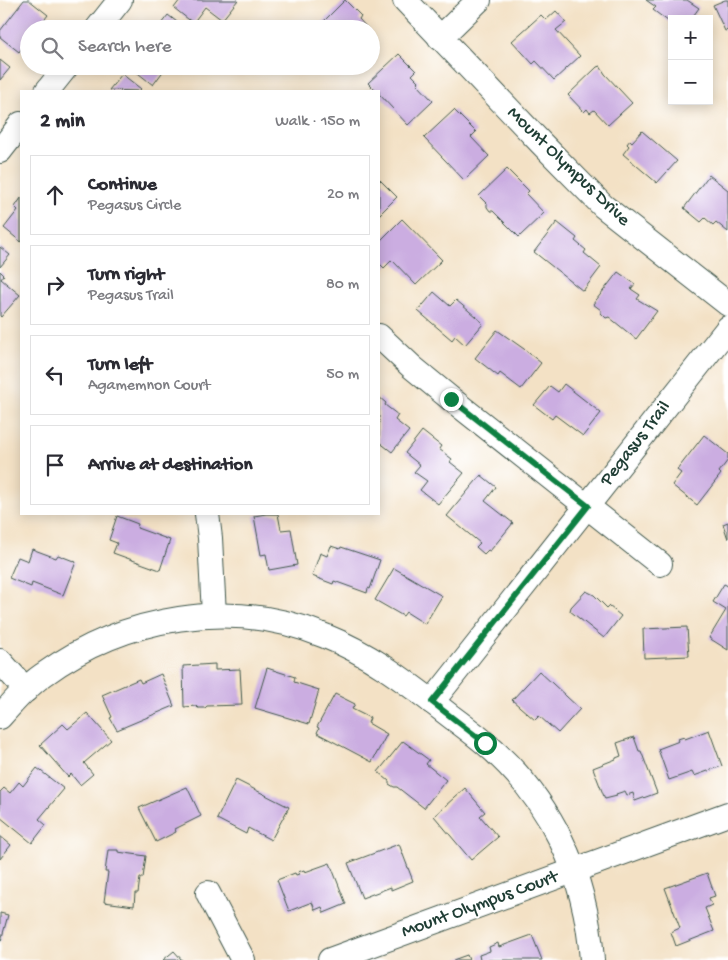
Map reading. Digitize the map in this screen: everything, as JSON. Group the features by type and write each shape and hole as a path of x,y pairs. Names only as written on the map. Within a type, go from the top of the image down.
{"street":[{"path":"104,20 120,0"},
{"name":"Mount Olympus Drive","path":"405,0 603,206 728,304"},
{"path":"440,38 479,0"},
{"path":"48,90 60,75"},
{"path":"0,151 20,125"},
{"name":"Pegasus Trail","path":"432,702 728,328"},
{"path":"380,337 438,389 660,564"},
{"path":"207,515 214,614"},
{"path":"0,716 41,676 63,661 122,633 150,624 214,614 262,618 324,635 356,650 387,668 485,743 528,787 544,809 563,843 575,870 586,913 592,960"},
{"path":"0,661 26,690"},
{"path":"575,870 728,814"},
{"name":"Mount Olympus Court","path":"330,960 575,870"},
{"path":"208,893 243,960"}],"building":[{"path":"24,0 29,0 48,15 44,20 20,20 19,52 0,37 0,31"},
{"path":"180,0 238,0 222,20 205,7 195,20 189,20 174,8"},
{"path":"345,0 361,16 360,20 325,20"},
{"path":"646,0 687,0 699,8 694,15 668,15 668,21 653,10 656,7"},
{"path":"728,0 728,30 725,31 713,5"},
{"path":"556,11 566,22 556,30 580,56 554,80 536,61 533,64 512,41 541,15 546,20"},
{"path":"168,15 174,20 164,20"},
{"path":"399,54 416,71 412,75 419,82 417,84 433,101 408,125 380,95 380,90 375,90 368,83 377,75 380,75 380,72"},
{"path":"0,60 10,68 0,80"},
{"path":"600,66 632,103 608,125 594,110 590,113 587,109 584,112 568,95"},
{"path":"121,75 141,89 140,90 109,90"},
{"path":"140,75 160,75 153,85"},
{"path":"454,110 476,132 471,137 489,156 464,180 424,138"},
{"path":"642,131 677,161 657,183 623,154 629,146 627,144 630,140 632,142"},
{"path":"507,169 529,191 526,194 544,213 519,237 493,211 490,211 487,204 479,196"},
{"path":"709,175 728,190 728,232 716,222 713,225 705,218 701,222 684,208"},
{"path":"380,180 397,197 380,214"},
{"path":"20,200 20,241 4,228 18,210 15,207"},
{"path":"402,219 442,260 416,285 392,260 384,268 380,264 380,241"},
{"path":"557,222 577,238 575,241 586,250 584,253 601,267 583,291 534,252"},
{"path":"0,247 10,255 0,267"},
{"path":"0,271 4,275 1,279 20,295 1,317 0,316"},
{"path":"618,272 635,284 631,289 640,295 637,299 657,311 636,339 609,317 606,318 601,313 601,310 593,304"},
{"path":"434,292 450,306 456,300 482,322 483,324 465,345 455,336 452,340 418,311"},
{"path":"497,330 541,363 521,389 500,373 498,376 475,358"},
{"path":"564,384 601,413 583,436 555,415 552,419 534,405 550,386 558,392"},
{"path":"380,398 386,403 385,405 398,415 395,420 409,431 392,452 380,443"},
{"path":"422,431 441,446 439,449 452,459 450,462 464,473 438,504 420,490 427,481 414,472 420,465 405,453"},
{"path":"704,435 728,454 728,460 719,472 721,474 697,505 672,485 681,473 677,470"},
{"path":"481,475 496,487 485,501 513,523 490,551 488,550 484,554 476,547 480,543 447,516"},
{"path":"278,515 281,530 291,529 297,565 269,570 266,554 261,555 254,516"},
{"path":"117,516 138,524 137,528 170,540 160,570 113,553 117,543 109,540"},
{"path":"728,522 728,539 723,524"},
{"path":"331,546 340,549 341,547 380,560 367,593 334,581 333,584 312,576 320,553 327,556"},
{"path":"32,549 56,558 58,555 76,562 63,595 32,583 31,587 9,578 18,557 28,561"},
{"path":"394,568 442,596 425,624 406,612 403,616 375,600"},
{"path":"724,584 728,586 728,650 709,638 726,610 713,602"},
{"path":"586,591 594,595 607,608 609,606 621,616 604,638 570,611 571,607"},
{"path":"687,627 689,656 644,658 643,629"},
{"path":"215,664 215,670 240,669 242,705 207,706 205,708 198,708 196,706 184,707 183,666"},
{"path":"267,668 295,677 294,682 319,690 309,724 255,708"},
{"path":"539,671 580,709 558,733 539,716 535,720 512,700"},
{"path":"161,674 174,706 117,730 110,718 112,717 102,695 139,679 141,683"},
{"path":"335,694 355,704 352,709 370,718 368,723 387,734 372,762 317,733 319,728 317,727"},
{"path":"87,713 111,740 84,763 93,774 80,785 71,774 68,777 40,745 63,724 68,729"},
{"path":"709,730 722,766 694,776 692,772 669,780 658,749 679,741 678,739 684,737 685,739"},
{"path":"634,737 657,793 635,801 633,793 627,795 625,791 616,794 617,796 605,799 593,768 621,756 617,743"},
{"path":"403,741 429,760 426,764 446,780 424,808 397,787 389,784 389,781 378,772"},
{"path":"37,768 64,789 39,819 46,825 32,843 0,817 0,792 4,788 10,793 19,782 23,786"},
{"path":"236,780 289,807 271,840 248,828 246,834 217,819"},
{"path":"187,787 201,816 175,829 176,832 156,842 139,808"},
{"path":"465,788 485,812 480,816 498,837 471,860 434,816"},
{"path":"0,836 11,845 0,859"},
{"path":"399,844 413,881 391,890 391,887 362,898 348,863"},
{"path":"108,850 118,850 118,852 146,856 143,878 140,878 138,893 135,893 134,906 104,902 108,872 105,872"},
{"path":"330,863 346,904 324,913 322,907 315,910 312,902 289,911 277,880"},
{"path":"707,873 715,896 709,898 712,905 705,908 714,931 676,946 671,932 680,928 665,888"},
{"path":"0,913 8,915 1,941 0,941"},
{"path":"532,935 542,960 480,960 479,955 490,951 489,947 498,943 499,947"},
{"path":"174,951 182,960 163,960"},
{"path":"467,955 469,960 453,960"}],"route":[{"path":"451,399 588,506 432,702 485,743"}]}
